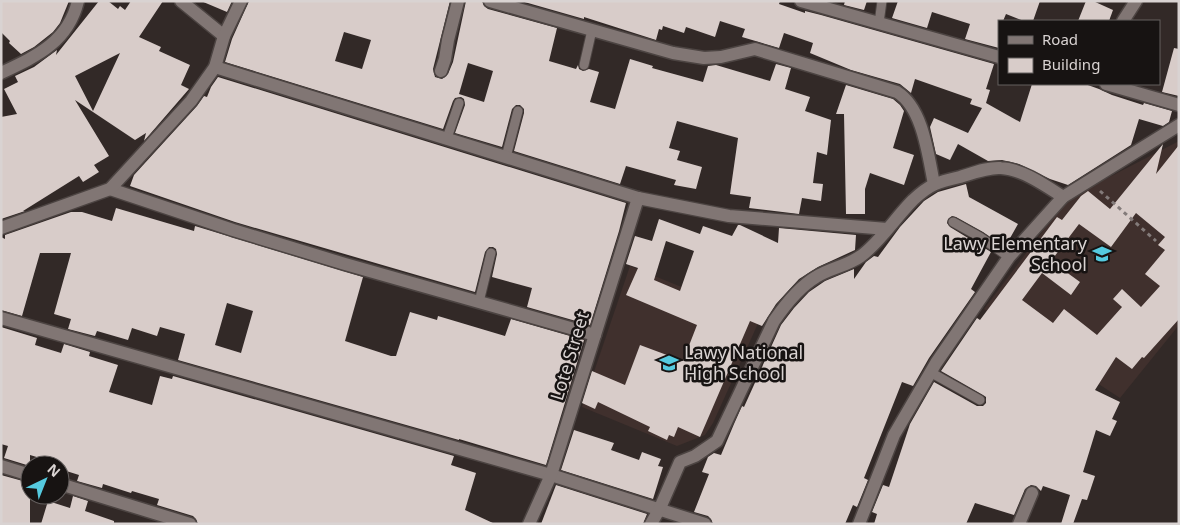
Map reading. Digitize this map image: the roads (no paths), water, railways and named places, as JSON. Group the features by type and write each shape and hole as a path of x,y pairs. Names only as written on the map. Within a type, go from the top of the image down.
{"street":[{"path":"1,73 34,56 59,39 71,22 78,1"},
{"path":"181,1 224,36"},
{"path":"1,228 110,189 191,101 215,67 224,36 241,1"},
{"path":"441,71 446,59 448,40 458,1"},
{"path":"490,1 673,53 704,58 721,57 755,49 897,92 906,97 922,129 934,184"},
{"path":"800,1 998,57"},
{"path":"1124,20 1136,1"},
{"path":"215,67 638,198 729,216 887,229"},
{"path":"1109,85 1179,105"},
{"path":"859,524 894,435 930,372 1009,257 1063,197 1179,125"},
{"path":"651,524 680,462 695,456 717,441 774,321 799,290 816,276 847,264 863,254 912,201 934,184 990,168 1002,168 1012,170 1037,181 1063,197"},
{"path":"110,189 233,230 595,335"},
{"name":"Lote Street","path":"529,524 551,475 638,198"},
{"path":"1,318 551,475 660,508 705,524"},
{"path":"1,466 20,472"},
{"path":"70,487 190,524"},
{"path":"1020,524 1032,493"}],"lane":[{"path":"879,23 882,1"},
{"path":"584,65 592,30"},
{"path":"447,138 459,103"},
{"path":"506,157 518,112"},
{"path":"953,222 980,237 1009,257"},
{"path":"479,302 491,253"},
{"path":"930,372 980,400"}],"place":[{"name":"Lawy Elementary School","path":"1102,254"},
{"name":"Lawy National High School","path":"669,363"}]}
